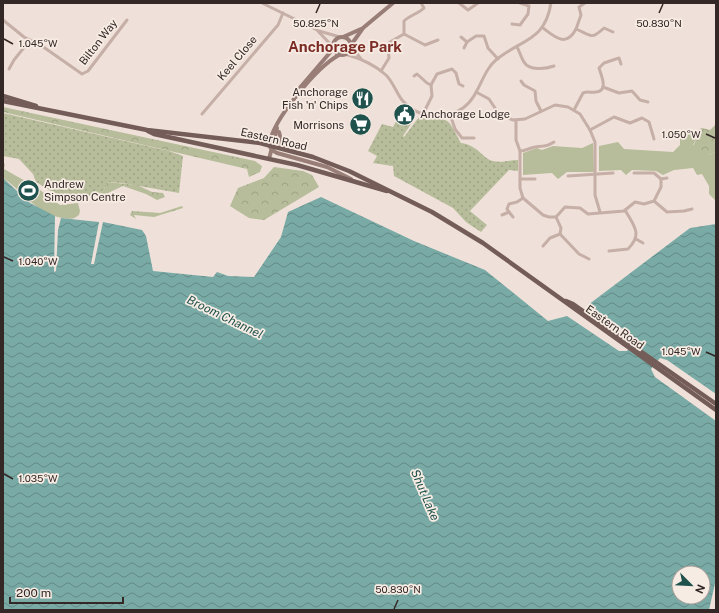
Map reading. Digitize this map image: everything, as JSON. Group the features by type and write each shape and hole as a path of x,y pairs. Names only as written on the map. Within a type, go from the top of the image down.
{"main road":[{"name":"Eastern Road","path":"3,96 40,107 147,130 232,139 287,150 333,164 380,185 389,192 455,225 572,304 716,410"},
{"name":"Eastern Road","path":"3,101 40,107"},
{"name":"Eastern Road","path":"147,130 154,134 269,159 352,180 378,190 389,192"},
{"name":"Eastern Road","path":"673,377 716,404"}],"street":[{"path":"262,3 317,30 348,40 361,60"},
{"path":"269,159 272,147 270,138 298,90 333,48 335,41 362,28 393,3"},
{"path":"421,3 424,8"},
{"path":"459,3 467,10 478,3"},
{"path":"512,24 520,24 528,14 529,6 520,3"},
{"path":"345,54 361,60 381,71 392,83 404,102 423,114 439,116 450,114 466,105 476,92 491,66 498,59 533,38 543,28 547,20 551,3"},
{"path":"543,28 556,38 563,40 570,37 576,29 581,15 579,7 585,3"},
{"path":"404,34 405,19 419,14 428,5"},
{"name":"Keel Close","path":"202,114 278,25 283,13"},
{"name":"Bilton Way","path":"3,20 78,72 84,74 88,71 127,20"},
{"path":"295,97 328,62 350,50 362,28"},
{"path":"576,29 593,36 598,35 604,28 613,32"},
{"path":"317,30 339,55"},
{"path":"404,34 425,45 438,40"},
{"path":"381,71 389,58 388,48 390,42 404,34"},
{"path":"464,48 467,42 476,36 484,36 488,48 498,59"},
{"path":"461,37 467,42"},
{"path":"9,69 14,60 30,40"},
{"path":"517,47 523,61 528,66 544,69 554,66"},
{"path":"574,110 583,93 598,92 603,87 604,81 599,68 604,63 619,58 621,64"},
{"path":"423,114 433,94 431,85 435,75 450,69 455,71 459,84 463,86"},
{"path":"414,76 417,74 431,85"},
{"path":"521,81 536,91 536,101 541,111"},
{"path":"603,87 619,93 632,91 640,100 648,102"},
{"path":"476,92 489,99 499,114 507,118 516,120 526,119 549,107 558,105 574,110 582,116 595,142 595,195 600,212"},
{"path":"450,114 455,129 462,138 474,138"},
{"path":"590,130 614,117 630,123 643,118 649,122 654,139"},
{"path":"516,120 516,140 520,151 520,179 523,198 542,215 549,217 556,216 565,207 581,208 586,213 591,214 600,212 611,213 625,210 635,202 644,204 654,201 661,187 661,179 654,173 634,173"},
{"path":"278,126 280,141 287,150"},
{"path":"520,151 527,151 536,147 545,147 554,142"},
{"path":"272,147 327,167 352,180"},
{"path":"568,176 613,173"},
{"path":"661,179 667,178"},
{"path":"520,179 534,179"},
{"path":"513,217 507,209 509,204 517,202 523,198"},
{"path":"654,201 667,212 692,209"},
{"path":"609,251 628,249 636,239 636,227 625,210"},
{"path":"502,215 509,212"},
{"path":"556,216 561,228 560,234"},
{"path":"543,246 550,238 560,234"},
{"path":"560,234 579,254 589,259"},
{"path":"636,239 643,243"}],"green space":[{"path":"3,107 255,161 262,166 260,172 249,177 247,169 3,112"},
{"path":"3,113 169,151 183,156 179,193 122,183 107,182 104,190 100,193 79,199 68,199 59,196 36,182 33,174 19,159 3,156"},
{"path":"399,116 404,119 406,117 413,121 403,136 404,137 419,117 442,119 451,125 461,143 472,146 489,160 499,162 518,160 518,171 509,170 470,211 487,225 481,232 466,222 453,208 394,176 393,166 373,163 377,156 368,151 382,124 393,127"},
{"path":"716,124 716,152 705,156 696,155 692,149 697,137 695,131 702,128 710,130"},
{"path":"695,131 697,137 693,145 708,155 716,152 716,215 715,200 709,194 709,186 702,174 697,175 693,168 674,170 663,175 656,171 632,170 626,175 621,170 599,171 599,146 618,142 624,149 673,152 680,145 680,136"},
{"path":"593,143 594,172 567,172 558,179 552,173 523,175 523,153 537,148 542,150 553,146 582,148"},
{"name":"Andrew Simpson Centre","path":"3,163 5,164 4,169 27,182 28,181 60,205 78,203 80,211 79,215 71,219 62,218 52,215 37,207 3,178"},
{"path":"274,167 303,171 312,175 319,187 264,220 249,218 230,206 238,188 264,178"},
{"path":"106,182 137,185 152,192 163,193 165,197 157,200 146,194 123,186 108,193 112,197 109,198 100,193 104,190"},
{"path":"182,206 183,208 154,217 134,215 136,219 130,215 132,211 160,213"}],"water":[{"path":"3,178 30,203 55,216 54,272 56,271 58,230 61,218 99,222 91,264 94,264 103,222 142,230 146,236 153,271 213,277 217,272 228,276 254,277 281,237 288,212 321,197 414,241 485,270 548,321 567,316 619,351 627,351 635,341 633,336 588,305 690,228 716,224 716,394 667,360 660,358 651,369 655,377 716,421 716,579 711,601 711,565 671,565 671,605 710,605 709,610 3,610"}],"place":[{"name":"Anchorage Fish 'n' Chips","path":"363,98"},
{"name":"Anchorage Lodge","path":"404,114"},
{"name":"Morrisons","path":"360,125"},
{"name":"Andrew Simpson Centre","path":"29,190"}],"district":[{"name":"Anchorage Park","path":"345,46"}],"water label":[{"name":"Broom Channel","path":"225,317"},
{"name":"Shut Lake","path":"425,495"}]}
